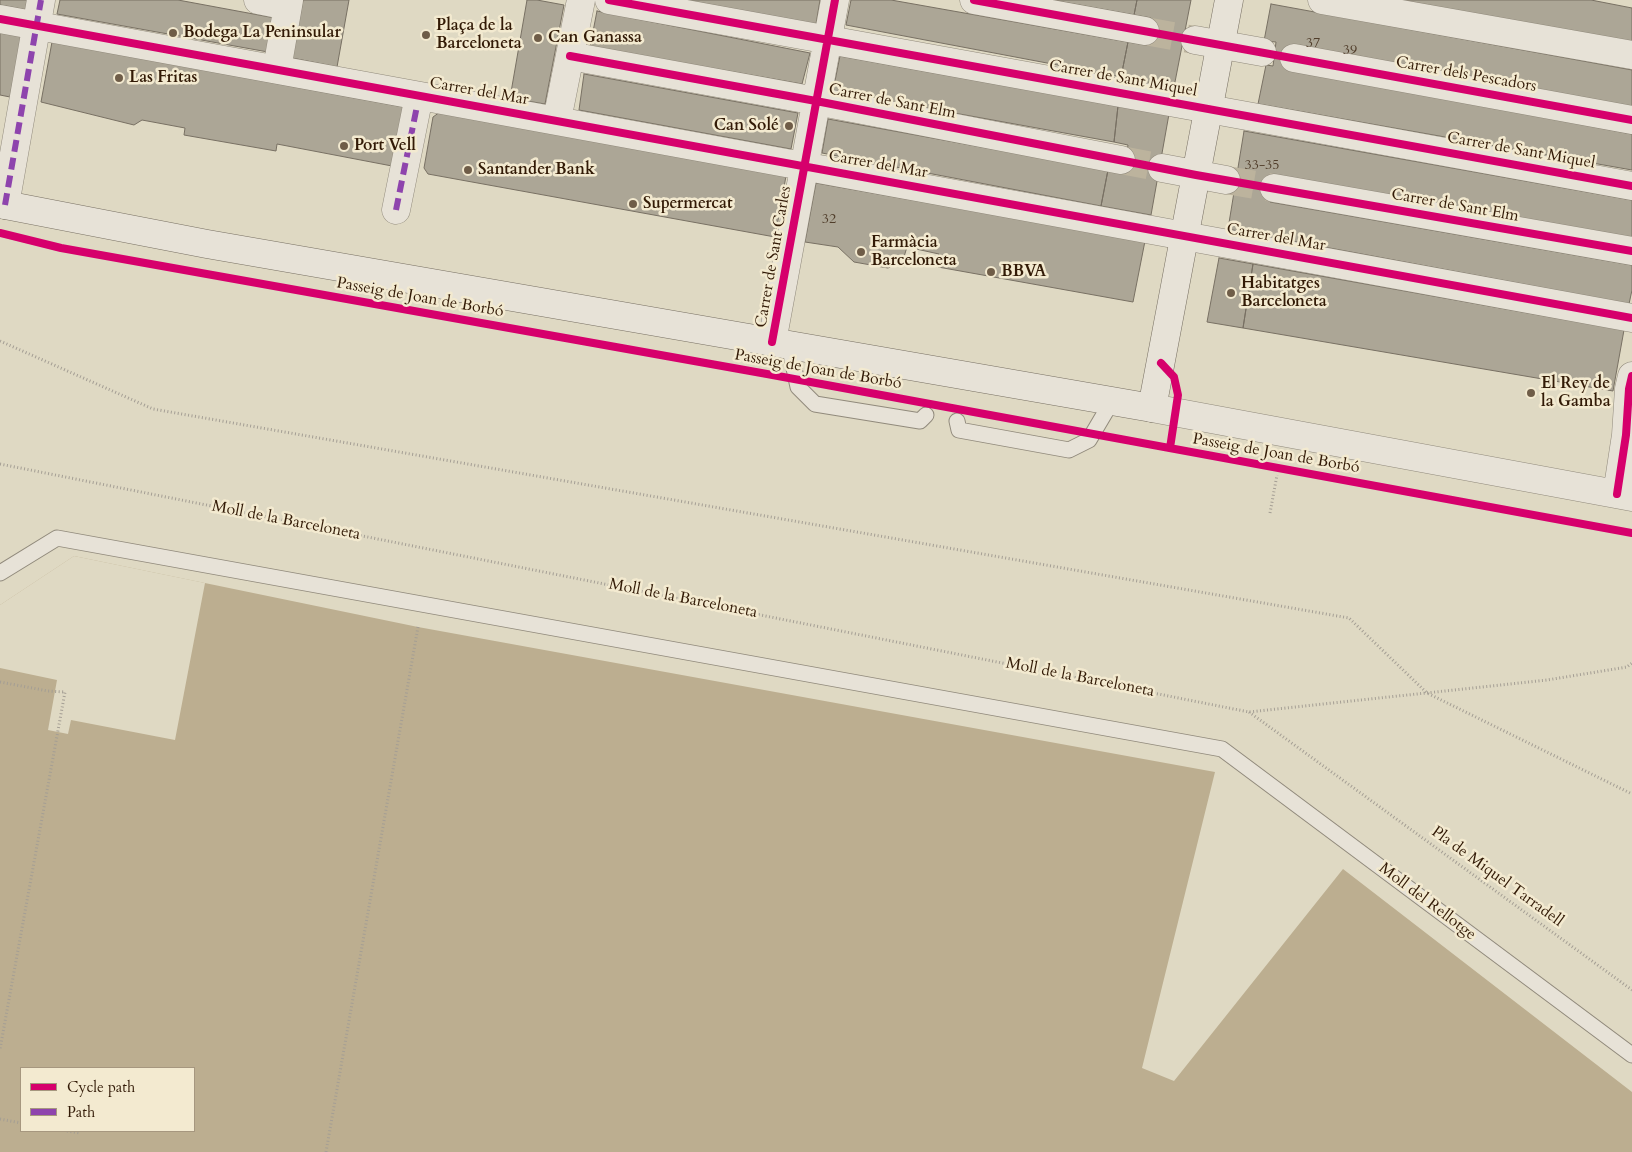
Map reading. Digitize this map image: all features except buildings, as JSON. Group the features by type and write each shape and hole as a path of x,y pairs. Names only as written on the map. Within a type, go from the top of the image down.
{"street":[{"path":"258,0 289,3 277,69"},
{"path":"557,120 580,0"},
{"name":"Carrer de Sant Miquel","path":"609,0 1632,186"},
{"name":"Carrer de Sant Carles","path":"780,344 804,166 835,0"},
{"path":"974,0 1145,30"},
{"path":"1152,408 1208,109 1207,42 1228,0"},
{"path":"1322,0 1632,55"},
{"path":"2,205 39,13"},
{"name":"Carrer del Mar","path":"0,19 39,13 277,69 1632,318"},
{"path":"1207,42 1262,52"},
{"name":"Carrer de Sant Elm","path":"570,56 1121,160"},
{"name":"Carrer dels Pescadors","path":"1294,58 1632,120"},
{"path":"396,210 417,106"},
{"path":"1162,168 1226,180"},
{"name":"Carrer de Sant Elm","path":"1274,188 1632,251"},
{"name":"Passeig de Joan de Borbó","path":"2,205 207,244 1152,408 1624,495"},
{"path":"1624,495 1629,389 1632,376"}],"lane":[{"path":"780,344 798,387 815,404 920,421 926,415"},
{"path":"957,421 959,430 1069,450 1089,440 1112,401"},
{"name":"Moll del Rellotge","path":"0,573 57,538 1222,749 1632,1055"}],"path":[{"path":"0,341 153,410 1349,618 1427,693 1632,794"},
{"path":"1270,513 1276,475"},
{"path":"326,1152 418,627"},
{"path":"1427,693 1547,680 1627,667 1632,663"},
{"path":"0,682 48,691 66,692 0,1049"},
{"path":"0,1119 20,1123"},
{"path":"74,1132 80,1133"}],"shaded area":[{"path":"74,556 418,627 1215,772 1142,1068 1174,1081 1343,869 1632,1092 1632,1152 0,1152 0,605"}],"pier":[{"path":"74,556 205,583 175,740 71,720 68,734 48,730 57,680 0,668 0,605"}],"tunnel":[{"path":"1145,31 1195,40"},
{"path":"1121,160 1162,168"},
{"path":"1226,180 1274,188"}],"marked path":[{"path":"5,205 41,0"},
{"path":"396,210 417,106"}],"cycle path":[{"path":"609,0 1632,186"},
{"path":"772,342 835,0"},
{"path":"974,0 1632,120"},
{"path":"0,19 1632,318"},
{"path":"570,56 816,101 1196,175 1632,251"},
{"path":"0,233 61,248 767,374 1632,533"},
{"path":"1161,363 1174,377 1178,395 1170,448"},
{"path":"1617,494 1632,376"}],"place":[{"name":"Bodega La Peninsular","path":"173,33"},
{"name":"Plaça de la Barceloneta","path":"426,35"},
{"name":"Can Ganassa","path":"538,38"},
{"name":"Las Fritas","path":"119,78"},
{"name":"Can Solé","path":"789,126"},
{"name":"Port Vell","path":"344,146"},
{"name":"Santander Bank","path":"468,170"},
{"name":"Supermercat","path":"633,204"},
{"name":"Farmàcia Barceloneta","path":"861,252"},
{"name":"BBVA","path":"991,272"},
{"name":"Habitatges Barceloneta","path":"1231,293"},
{"name":"El Rey de la Gamba","path":"1531,393"}]}
